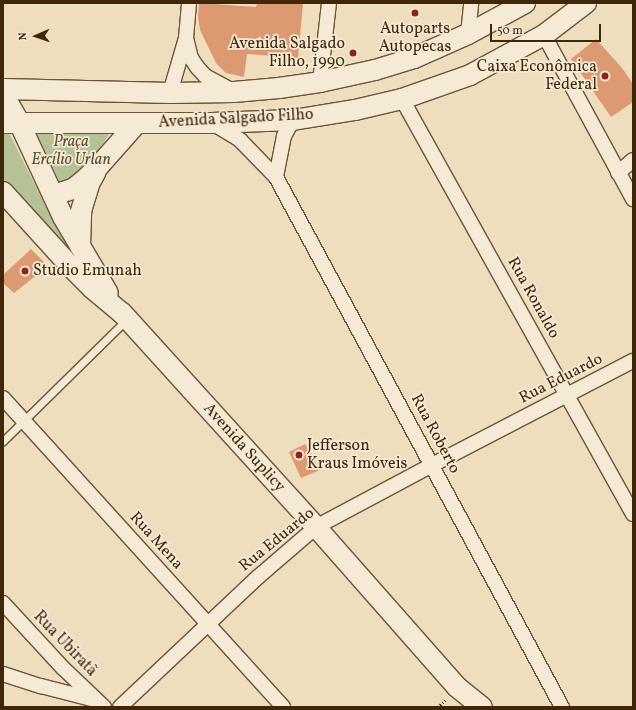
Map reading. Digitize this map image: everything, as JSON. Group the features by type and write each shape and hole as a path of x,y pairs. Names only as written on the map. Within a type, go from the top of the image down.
{"main road":[{"name":"Avenida Salgado Filho","path":"3,89 170,93 234,92 279,88 320,82 375,70 414,58 468,34 524,3"},
{"name":"Avenida Salgado Filho","path":"11,123 212,123 293,120 355,110 402,99 470,75 544,35 586,3"},
{"path":"3,94 11,123 80,246 124,316"},
{"path":"114,123 114,148"},
{"path":"52,195 73,189 98,168 137,123"},
{"path":"80,246 80,226 85,196 98,168"},
{"name":"Avenida Suplicy","path":"3,192 71,267 124,316 316,527 457,687 482,707"}],"street":[{"path":"170,93 186,38 189,3"},
{"path":"320,82 329,3"},
{"path":"468,34 471,3"},
{"path":"544,35 633,199"},
{"path":"186,38 191,58 204,76 234,92"},
{"name":"Rua Ronaldo","path":"402,99 633,514"},
{"path":"276,177 284,136 293,120"},
{"name":"Rua Roberto","path":"212,123 240,140 276,177 562,707"},
{"path":"618,173 633,160"},
{"name":"Rua Eduardo","path":"126,705 207,624 258,577 316,527 432,464 633,361"},
{"name":"Rua Mena","path":"3,398 283,707"},
{"name":"Rua Ubiratã","path":"3,603 63,668 100,703"},
{"path":"3,674 100,703"}],"lane":[{"path":"3,441 24,422 124,316"}],"green space":[{"name":"Praça Ercílio Urlan","path":"3,129 7,129 56,227 86,275 3,179"},
{"name":"Praça Ercílio Urlan","path":"35,129 112,130 81,176 61,185"}],"building":[{"path":"199,3 256,7 257,3 303,3 298,58 247,54 244,77 226,73 216,63 200,30 198,17"},
{"name":"Caixa Econômica Federal","path":"596,39 622,68 633,84 633,102 611,117 571,59"},
{"name":"Studio Emunah","path":"31,249 48,266 14,293 3,283 3,275"},
{"path":"305,444 320,470 301,478 289,452"}],"place":[{"name":"Autoparts Autopecas","path":"415,13"},
{"name":"Avenida Salgado Filho, 1990","path":"353,53"},
{"name":"Caixa Econômica Federal","path":"605,76"},
{"name":"Studio Emunah","path":"25,271"},
{"name":"Jefferson Kraus Imóveis","path":"299,455"}]}
